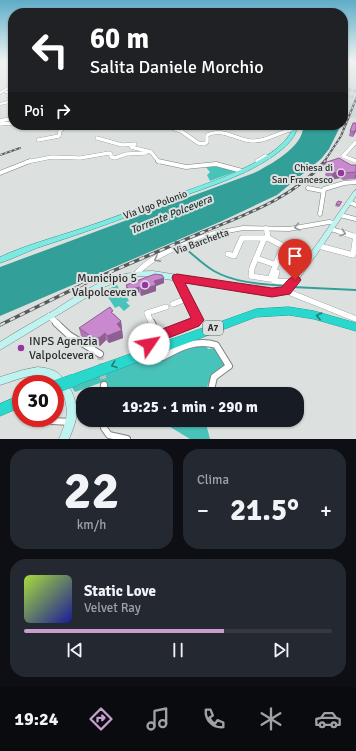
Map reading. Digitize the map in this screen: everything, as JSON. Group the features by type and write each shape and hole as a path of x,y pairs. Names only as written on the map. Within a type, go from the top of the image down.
{"highway":[{"name":"A7","path":"64,382 74,380 256,313 289,311 314,315 356,327"},
{"path":"0,410 12,405"}],"main road":[{"name":"Via Ugo Polonio","path":"0,260 15,253 186,193 242,171 269,157 294,130"},
{"path":"0,346 100,285 137,273 261,291 272,292 286,290 356,193"},
{"name":"Via Ugo Polonio","path":"0,255 15,253"},
{"path":"21,375 43,370 51,372 53,375"},
{"path":"0,381 12,378"},
{"path":"64,439 71,422 73,410 68,391"}],"street":[{"path":"38,140 59,136 61,130"},
{"path":"178,130 197,143 201,144 207,142 207,135 210,133 222,133 244,140 260,141 270,139 279,131 283,130"},
{"path":"97,138 122,145 135,144 131,147 152,153 159,162 186,167 216,164 242,171"},
{"path":"356,142 343,156 356,161"},
{"path":"0,172 25,162 52,157 72,159 109,153 111,154 112,158 116,158 128,154 152,153"},
{"path":"257,161 265,156 269,157"},
{"path":"308,188 323,191 326,188 356,182"},
{"path":"320,218 323,191"},
{"path":"349,202 356,204"},
{"path":"340,215 356,219"},
{"name":"Via Barchetta","path":"137,273 142,267 180,247 228,230 266,228 291,229 320,218 333,226 356,236"},
{"path":"228,254 234,256 242,238 266,238 283,246 270,279 252,276 252,268 266,238 266,228"},
{"path":"319,246 353,255 356,236"},
{"path":"256,258 276,264"},
{"path":"277,272 274,281 293,282"},
{"path":"150,346 151,340 158,336 195,323 198,320 186,299 177,278"},
{"path":"286,290 356,319"},
{"path":"173,304 186,299"},
{"path":"158,336 147,313 166,306"},
{"path":"49,316 69,335 100,354"},
{"path":"155,355 163,357 174,350 204,342 216,345 229,366 214,377 212,387"},
{"path":"64,422 71,422"},
{"path":"104,427 109,435 127,439"}],"shaded area":[{"path":"348,81 356,81 356,117 348,117"},
{"path":"212,165 237,171 210,181 207,175 210,172 205,166"},
{"path":"117,285 121,292 124,291 129,301 126,302 130,306 124,311 119,306 115,308 104,291"},
{"path":"200,346 206,346 208,349 215,348 227,364 211,377 207,387 103,387 100,383 89,387 76,387 75,392 71,386 152,356 159,359 174,352"},
{"path":"170,427 207,427 210,439 190,439"}],"water":[{"name":"Torrente Polcevera","path":"302,130 338,130 329,149 321,159 277,195 222,221 0,316 0,267 254,173 285,154 293,147"}],"building":[{"path":"353,123 356,123 356,129 354,132 350,131"},
{"path":"339,158 351,165 356,165 356,172 345,173 342,171 333,173 327,168 330,167 324,163"},
{"path":"338,201 342,202 339,205 336,204"},
{"path":"155,274 162,275 164,278 154,281 156,285 141,290 139,287 129,290 126,285"},
{"path":"110,307 113,311 111,312 121,321 117,324 122,330 107,336 105,333 99,338 92,337 79,328"}],"waterway":[{"path":"173,239 179,244"},
{"path":"182,246 205,265 222,275 249,282 286,286"},
{"path":"292,287 356,290"}],"tunnel":[{"path":"348,90 356,91"},
{"path":"348,96 356,97"},
{"path":"100,354 104,385"}],"railway":[{"path":"348,119 356,99"},
{"path":"324,162 343,130"},
{"path":"0,155 20,148"},
{"path":"201,233 268,204 299,185 313,174 325,161"},
{"path":"0,325 94,279 203,232"}],"place":[{"name":"Chiesa di San Francesco","path":"341,173"},
{"name":"Municipio 5 Valpolcevera","path":"145,285"},
{"name":"INPS Agenzia Valpolcevera","path":"21,348"}],"route":[{"path":"149,344 151,340 158,336 195,323 198,320 186,299 177,278 272,292 286,291 295,280"}]}
